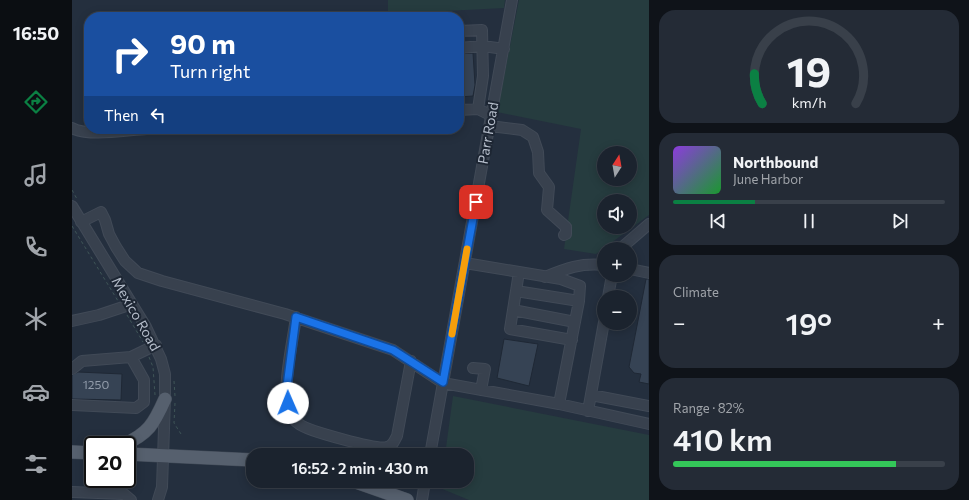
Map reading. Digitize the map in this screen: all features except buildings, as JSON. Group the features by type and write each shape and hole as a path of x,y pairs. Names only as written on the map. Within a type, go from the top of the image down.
{"main road":[{"path":"136,438 151,427 160,400"},
{"path":"72,452 84,453"},
{"path":"136,454 246,460"},
{"path":"373,488 407,500"}],"street":[{"name":"Parr Road","path":"431,448 512,0"},
{"path":"464,31 482,30 483,76 478,109"},
{"path":"464,48 483,46 504,49"},
{"path":"464,110 478,109 491,121 522,130 533,137 538,152 539,173 548,185 547,210 566,227 566,234 564,235"},
{"path":"72,128 77,131 84,131"},
{"name":"Mexico Road","path":"72,206 77,224 132,304 156,345 165,374 160,400 163,456 162,487 158,500"},
{"path":"77,224 101,212 109,234 116,247 125,261 138,273 162,282 296,317 393,350 443,382 559,404 649,424"},
{"path":"628,242 649,224"},
{"path":"465,263 545,276 580,286 576,322 559,404"},
{"path":"545,276 573,266 597,264"},
{"path":"637,270 649,273"},
{"path":"519,272 510,329 572,340"},
{"path":"516,291 579,301"},
{"path":"72,321 99,316 132,304"},
{"path":"513,310 576,322"},
{"path":"296,317 286,394 289,413 298,424 376,448 386,448 392,444 397,436 411,361"},
{"path":"588,411 603,330"},
{"path":"72,369 82,361 131,357 156,345"},
{"path":"72,406 136,408 144,402 144,380 131,357"},
{"path":"473,368 485,369 481,390"},
{"path":"591,395 649,406"},
{"path":"422,500 424,488"},
{"path":"72,492 124,494 131,500"}],"path":[{"path":"77,224 146,350 153,367 160,400"}],"green space":[{"path":"388,0 505,0 504,8 427,12 388,12"},
{"path":"519,0 649,0 649,215 637,224 637,194 597,194 597,234 623,234 612,242 597,242 596,254 564,249 581,129 497,112"},
{"path":"453,396 649,435 649,500 469,500 440,488 474,488 474,448 446,448"}],"slow traffic":[{"path":"452,334 467,249"}],"route":[{"path":"288,403 286,394 296,317 393,350 443,382 476,202"}]}
